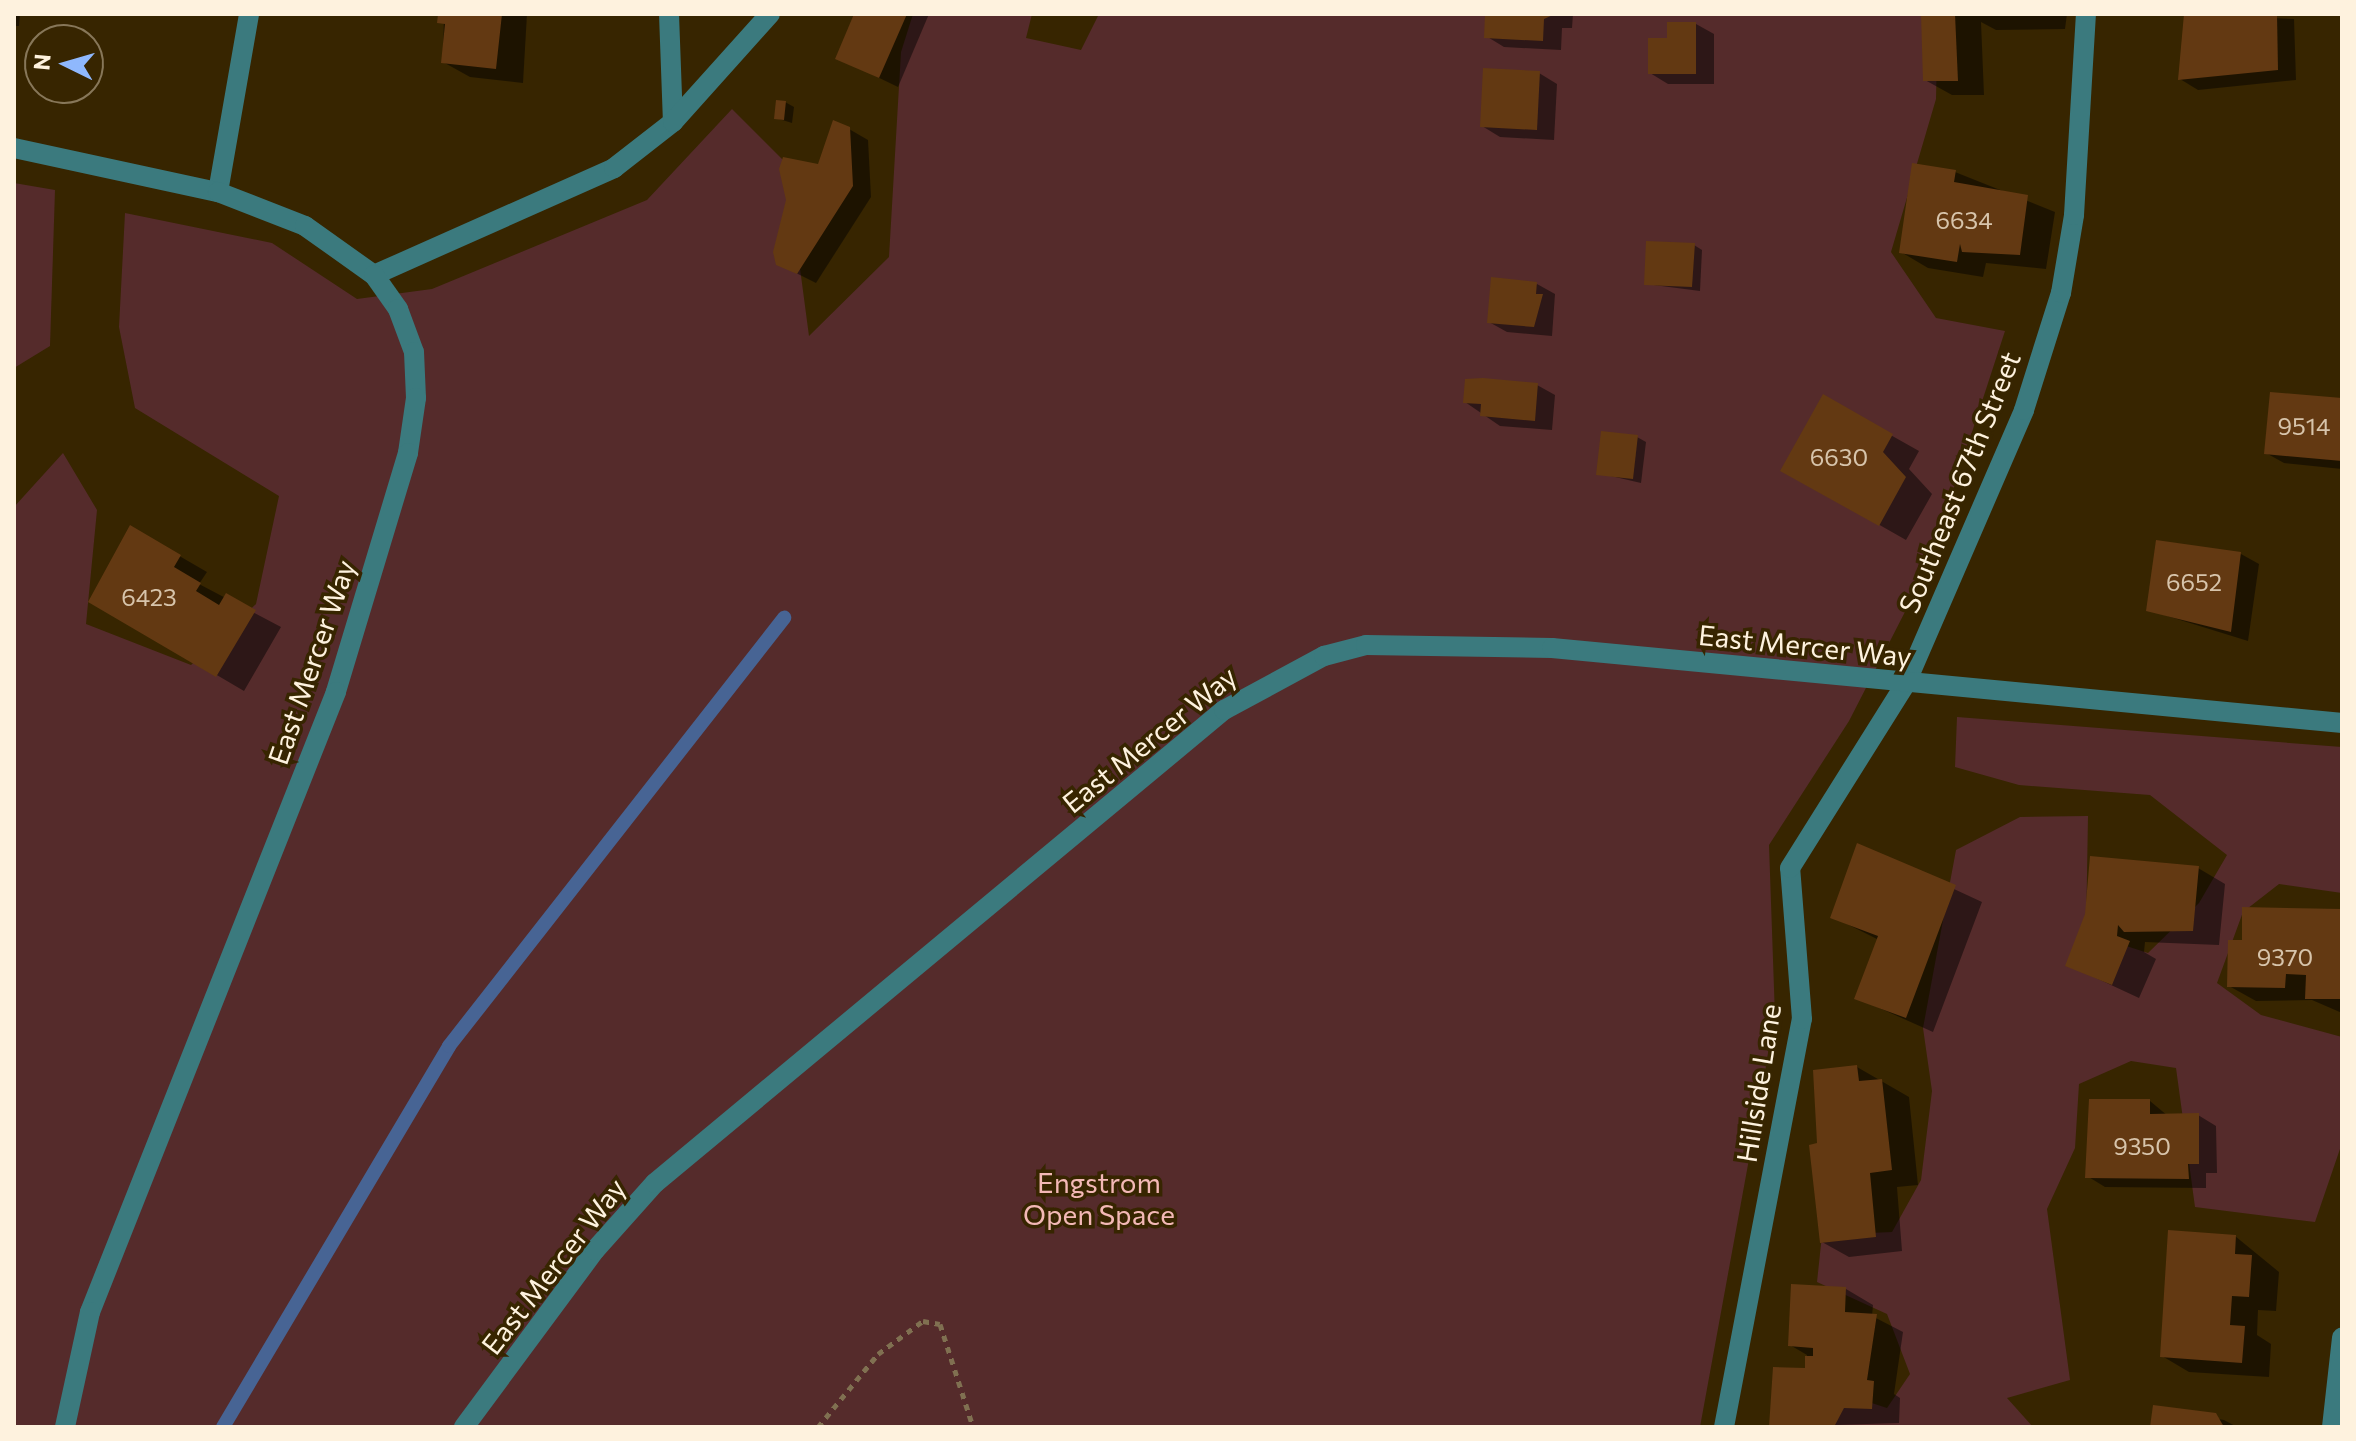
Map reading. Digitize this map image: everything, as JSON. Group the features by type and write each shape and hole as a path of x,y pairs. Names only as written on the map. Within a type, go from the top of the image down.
{"street":[{"path":"218,192 249,14"},
{"path":"669,14 673,122"},
{"path":"374,275 614,168 673,122 770,14"},
{"name":"Southeast 67th Street","path":"1906,683 2024,410 2061,293 2074,215 2086,14"},
{"name":"East Mercer Way","path":"14,148 218,192 305,226 374,275 398,309 414,352 408,453 336,692 90,1312 65,1427"},
{"name":"East Mercer Way","path":"464,1427 595,1250 655,1183 1224,710 1273,678 1366,645 1459,644 2342,723"},
{"name":"Hillside Lane","path":"1724,1427 1802,1019 1790,868 1906,683"},
{"path":"2332,1427 2342,1338"}],"path":[{"path":"818,1427 878,1354 923,1321 940,1324 973,1427"}],"green space":[{"name":"Engstrom Open Space","path":"913,14 1032,14 1026,38 1081,50 1099,14 1938,14 1936,99 1891,252 1936,318 2005,331 1928,567 1849,721 1769,845 1775,1017 1700,1427 14,1427 14,507 63,453 97,510 86,624 191,665 256,604 279,496 135,408 119,327 125,213 272,243 357,299 432,289 647,200 732,109 786,163 809,336 889,257 901,52"},
{"path":"14,183 55,190 50,346 14,368"},
{"path":"1957,717 2342,747 2342,893 2279,884 2243,912 2217,983 2261,1015 2342,1037 2341,1146 2315,1222 2195,1207 2176,1068 2131,1061 2079,1084 2075,1148 2047,1209 2070,1380 2007,1398 2033,1427 1808,1427 1823,1387 1887,1408 1910,1374 1887,1314 1817,1282 1822,1235 1892,1232 1921,1180 1932,1091 1923,1028 1956,850 2020,817 2088,816 2086,933 2148,953 2199,903 2227,855 2150,795 2019,785 1955,767"}],"building":[{"path":"438,14 502,14 496,69 441,63 445,24 437,23"},
{"path":"854,14 907,14 879,78 835,59"},
{"path":"1485,14 1555,14 1544,19 1543,41 1484,38"},
{"path":"1921,14 1955,14 1958,81 1923,81"},
{"path":"2184,14 2277,14 2278,70 2178,80"},
{"path":"1667,22 1696,22 1696,74 1648,74 1648,38 1667,38"},
{"path":"1483,68 1540,71 1537,130 1480,127"},
{"path":"776,100 786,101 784,120 774,119"},
{"path":"833,120 850,127 853,186 797,274 776,265 773,252 786,200 779,169 783,157 818,164"},
{"path":"1912,163 1956,170 1954,182 2028,195 2020,255 1962,252 1960,244 1957,262 1899,253"},
{"path":"1646,241 1695,243 1692,287 1644,285"},
{"path":"1491,277 1537,282 1536,294 1543,294 1534,327 1487,323"},
{"path":"1465,379 1538,383 1535,421 1480,416 1481,404 1463,403"},
{"path":"2270,392 2342,398 2342,461 2264,454"},
{"path":"1823,394 1893,434 1883,452 1906,477 1879,526 1780,471"},
{"path":"1601,431 1638,435 1633,479 1596,475"},
{"path":"130,525 181,555 174,567 201,583 196,591 219,605 226,593 256,610 216,677 88,602"},
{"path":"2156,540 2241,552 2231,632 2146,611"},
{"path":"1857,843 1956,885 1906,1018 1854,999 1878,936 1830,918"},
{"path":"2090,856 2199,866 2193,931 2124,932 2118,925 2117,936 2130,941 2112,985 2065,966 2085,914"},
{"path":"2242,907 2342,909 2342,999 2305,999 2306,975 2286,974 2285,988 2227,987 2228,940 2242,940"},
{"path":"1857,1065 1859,1081 1882,1079 1892,1170 1870,1173 1876,1237 1820,1243 1809,1145 1817,1143 1813,1070"},
{"path":"2089,1099 2150,1099 2150,1114 2199,1113 2199,1164 2188,1164 2189,1179 2085,1178"},
{"path":"2168,1230 2236,1235 2235,1254 2252,1255 2249,1297 2232,1296 2230,1325 2245,1326 2242,1363 2160,1357"},
{"path":"1791,1284 1846,1287 1845,1312 1877,1314 1867,1380 1874,1381 1872,1409 1844,1408 1834,1427 1769,1427 1773,1367 1805,1368 1805,1356 1813,1356 1813,1348 1788,1346"},
{"path":"2153,1405 2216,1413 2224,1427 2150,1427"}],"waterway":[{"path":"223,1427 449,1046 784,618"}]}
